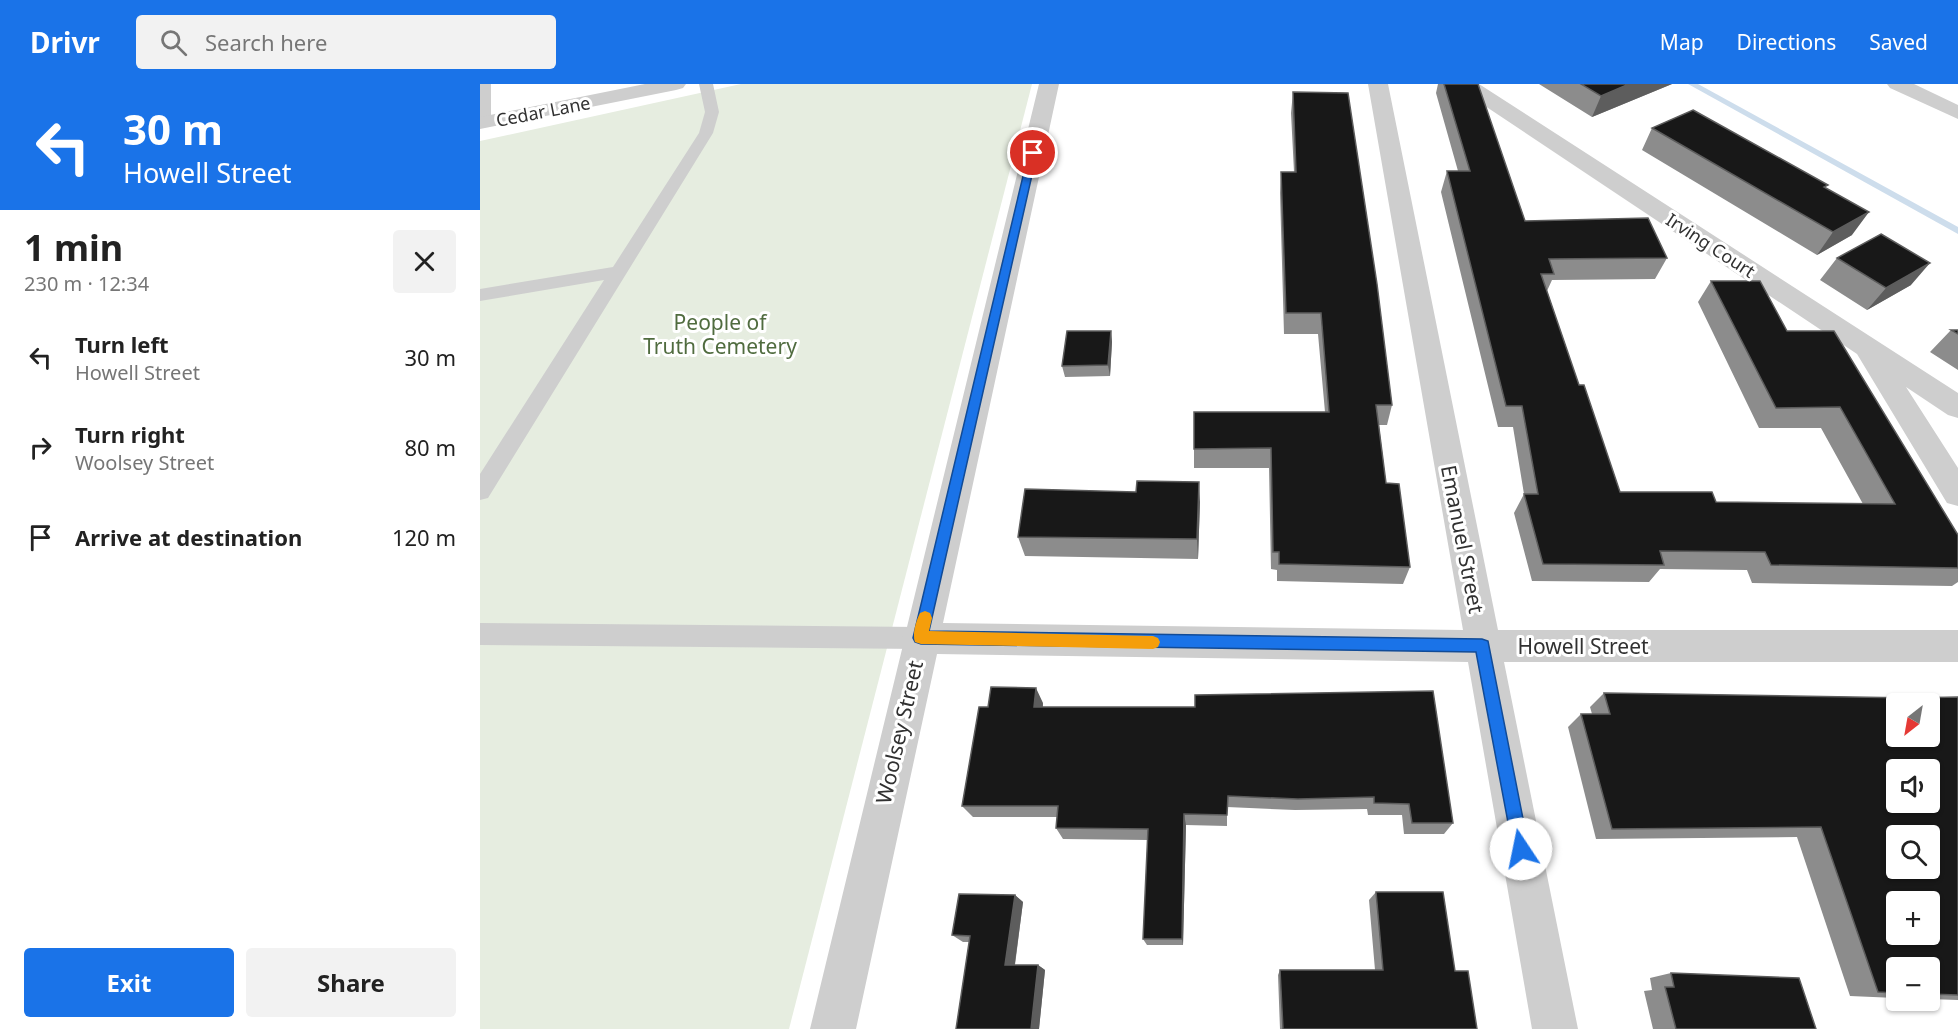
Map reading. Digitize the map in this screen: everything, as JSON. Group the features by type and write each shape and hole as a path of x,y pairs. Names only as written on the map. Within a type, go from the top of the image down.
{"street":[{"path":"480,118 481,84"},
{"name":"Cedar Lane","path":"480,123 676,84"},
{"name":"Woolsey Street","path":"833,1029 1049,84"},
{"name":"Emanuel Street","path":"1378,84 1555,1029"},
{"name":"Irving Court","path":"1465,84 1958,407"},
{"path":"1897,84 1958,113"},
{"path":"1864,345 1958,494"},
{"name":"Howell Street","path":"921,638 1482,646 1958,646"}],"lane":[{"path":"480,492 706,133 712,112 706,84"},
{"path":"480,295 618,272"},
{"path":"480,634 921,638"}],"green space":[{"name":"People of Truth Cemetery","path":"741,84 1032,84 789,1029 480,1029 480,141"}],"building":[{"path":"1444,84 1478,84 1525,221 1648,218 1667,258 1549,259 1554,274 1541,274 1579,385 1584,385 1620,492 1712,492 1716,502 1895,504 1840,407 1776,408 1711,281 1760,281 1787,331 1834,331 1958,535 1958,568 1771,565 1765,552 1660,551 1664,565 1543,564 1524,494 1538,494 1522,406 1506,406 1447,171 1470,171"},
{"path":"1581,84 1629,84 1601,96"},
{"path":"1293,92 1348,93 1377,284 1392,405 1376,405 1386,483 1399,484 1410,567 1279,564 1279,552 1273,552 1271,448 1194,449 1194,412 1329,412 1321,313 1286,313 1281,172 1296,172"},
{"path":"1693,110 1828,185 1824,187 1869,212 1833,232 1652,128"},
{"path":"1881,234 1930,263 1886,288 1837,258"},
{"path":"1067,331 1111,331 1108,365 1062,366"},
{"path":"1137,481 1199,482 1197,539 1018,537 1025,489 1136,492"},
{"path":"991,687 1036,688 1034,707 1195,707 1195,695 1433,691 1453,823 1412,823 1409,804 1374,803 1374,797 1298,799 1228,796 1227,815 1184,814 1182,939 1143,939 1148,829 1056,828 1058,806 962,806 979,707 988,707"},
{"path":"1604,693 1886,698 1886,747 1940,747 1940,697 1958,697 1958,995 1940,994 1940,957 1886,957 1886,992 1878,992 1821,827 1612,829 1581,714 1610,714"},
{"path":"1376,892 1443,892 1455,971 1468,971 1477,1029 1283,1029 1280,970 1383,970"},
{"path":"959,894 1015,895 1005,965 1038,965 1031,1029 956,1029 970,936 952,935"},
{"path":"1671,973 1799,978 1816,1029 1676,1029 1665,987 1674,987"}],"waterway":[{"path":"1692,84 1958,231"}],"slow traffic":[{"path":"925,618 921,638 1153,642"}],"route":[{"path":"1033,153 921,638 1482,646 1521,849"}]}
